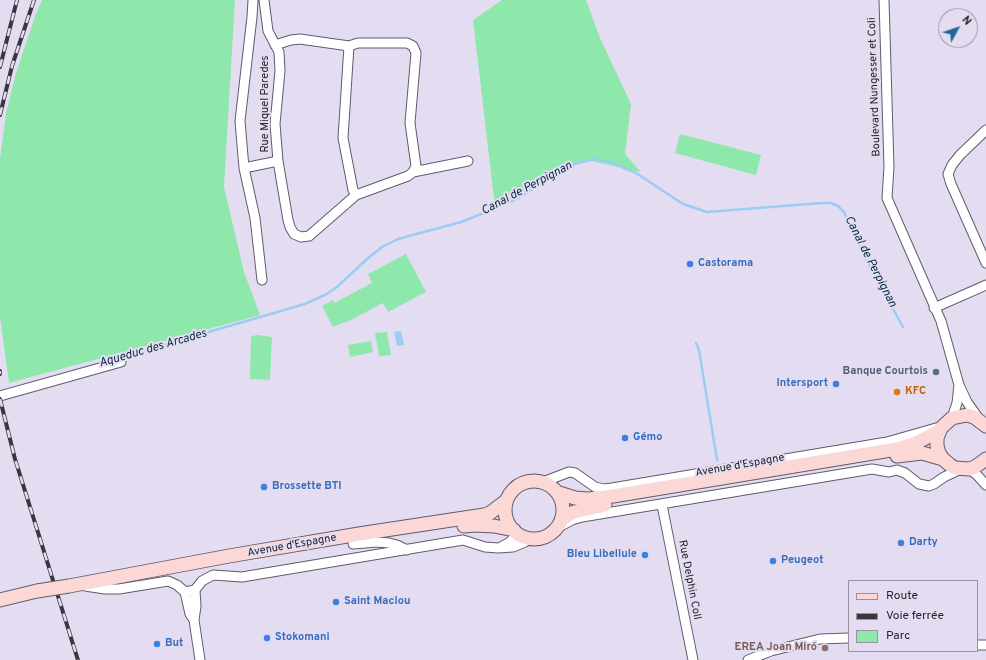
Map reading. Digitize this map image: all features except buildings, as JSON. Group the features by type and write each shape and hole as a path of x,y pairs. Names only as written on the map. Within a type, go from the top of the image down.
{"main road":[{"path":"944,460 939,453 937,446 940,429 952,418 967,415 983,423"},
{"name":"Avenue d'Espagne","path":"559,493 575,498 589,499 613,496 897,449 914,444 940,429"},
{"name":"Avenue d'Espagne","path":"561,522 574,512 590,507 910,454 922,453 944,460 955,468 965,469"},
{"path":"965,469 975,467 986,459"},
{"path":"534,480 543,482 552,486 559,493 564,507 561,522 548,536 541,539 530,539 515,532 508,524 506,516 506,501 519,484 534,480"},
{"name":"Avenue d'Espagne","path":"0,600 33,592 229,556 484,515 490,513 506,501"},
{"name":"Avenue d'Espagne","path":"75,585 113,584 242,561 475,525 494,526 515,532"},
{"name":"Avenue d'Espagne","path":"0,594 33,592"}],"street":[{"path":"253,0 240,121 244,168 256,218 262,280"},
{"name":"Rue Miquel Paredes","path":"264,0 268,31 279,52 280,71 275,124 278,162 290,228 294,234 301,237 309,236 356,195"},
{"name":"Boulevard Nungesser et Coli","path":"884,0 889,173 894,197 896,219 941,321 959,385 967,402 983,423"},
{"path":"275,45 300,39 349,46 358,43 407,43 415,49 416,62 410,124 416,166 413,172 408,176 356,195 353,190 343,138 349,46"},
{"path":"986,130 960,155 952,165 948,174 986,263"},
{"path":"970,146 986,139"},
{"path":"413,172 468,161"},
{"path":"244,168 278,162"},
{"path":"934,308 986,285"},
{"path":"1,396 121,362"},
{"name":"Boulevard Nungesser et Coli","path":"952,418 957,403 959,385"},
{"name":"Avenue d'Espagne","path":"543,482 569,472 575,474 595,487 604,489 612,488 888,442 934,428 940,429"},
{"path":"944,460 944,477"},
{"path":"561,522 794,481 872,469 889,472 897,470 905,473 919,484 928,486 944,477 965,469 977,475 986,485"},
{"name":"Rue Delphin Coll","path":"662,505 693,660"},
{"path":"498,548 510,542 515,532"},
{"name":"Avenue d'Espagne","path":"195,590 202,581 213,575 242,577 463,540 485,548 498,548 513,547 530,539"},
{"path":"353,544 377,542 389,543 407,550"},
{"name":"Avenue d'Espagne","path":"75,585 119,589 168,581 185,592"},
{"path":"194,620 190,614 185,592 195,590 196,606 194,620 200,660"},
{"path":"748,660 771,651 820,639 848,638"}],"green space":[{"path":"42,0 235,0 224,187 244,272 260,315 9,383 0,317 0,159 6,113 16,73 35,16"},
{"path":"502,0 586,0 600,38 631,104 625,154 641,172 586,160 495,207 473,20"},
{"path":"680,134 761,155 756,175 675,153"},
{"path":"406,254 426,292 388,312 383,303 345,323 344,322 333,327 322,306 333,300 334,303 372,283 368,274"},
{"path":"387,332 391,355 379,356 375,333"},
{"path":"258,335 272,337 270,380 250,379 251,336"},
{"path":"371,341 373,352 350,357 348,345"}],"water":[{"path":"401,331 404,345 397,346 394,332"}],"waterway":[{"name":"Canal de Perpignan","path":"74,371 305,304 325,295 337,287 382,247 398,239 461,222 494,209 518,198 574,164 595,159 610,162 636,173 683,204 707,212 822,203 831,203 838,206 844,212 868,263 903,327"},
{"path":"696,343 699,350 717,460"}],"railway":[{"path":"0,67 17,0"},
{"path":"0,115 12,66 34,0"},
{"path":"0,399 15,459 78,660"}],"place":[{"name":"Castorama","path":"690,264"},
{"name":"Banque Courtois","path":"936,372"},
{"name":"Intersport","path":"836,384"},
{"name":"KFC","path":"897,392"},
{"name":"Gémo","path":"625,438"},
{"name":"Brossette BTI","path":"264,487"},
{"name":"Darty","path":"901,543"},
{"name":"Bleu Libellule","path":"645,555"},
{"name":"Peugeot","path":"773,561"},
{"name":"Saint Maclou","path":"336,602"},
{"name":"Stokomani","path":"267,638"},
{"name":"But","path":"157,644"},
{"name":"EREA Joan Miró","path":"825,648"}],"water label":[{"name":"Aqueduc des Arcades","path":"153,349"}]}
